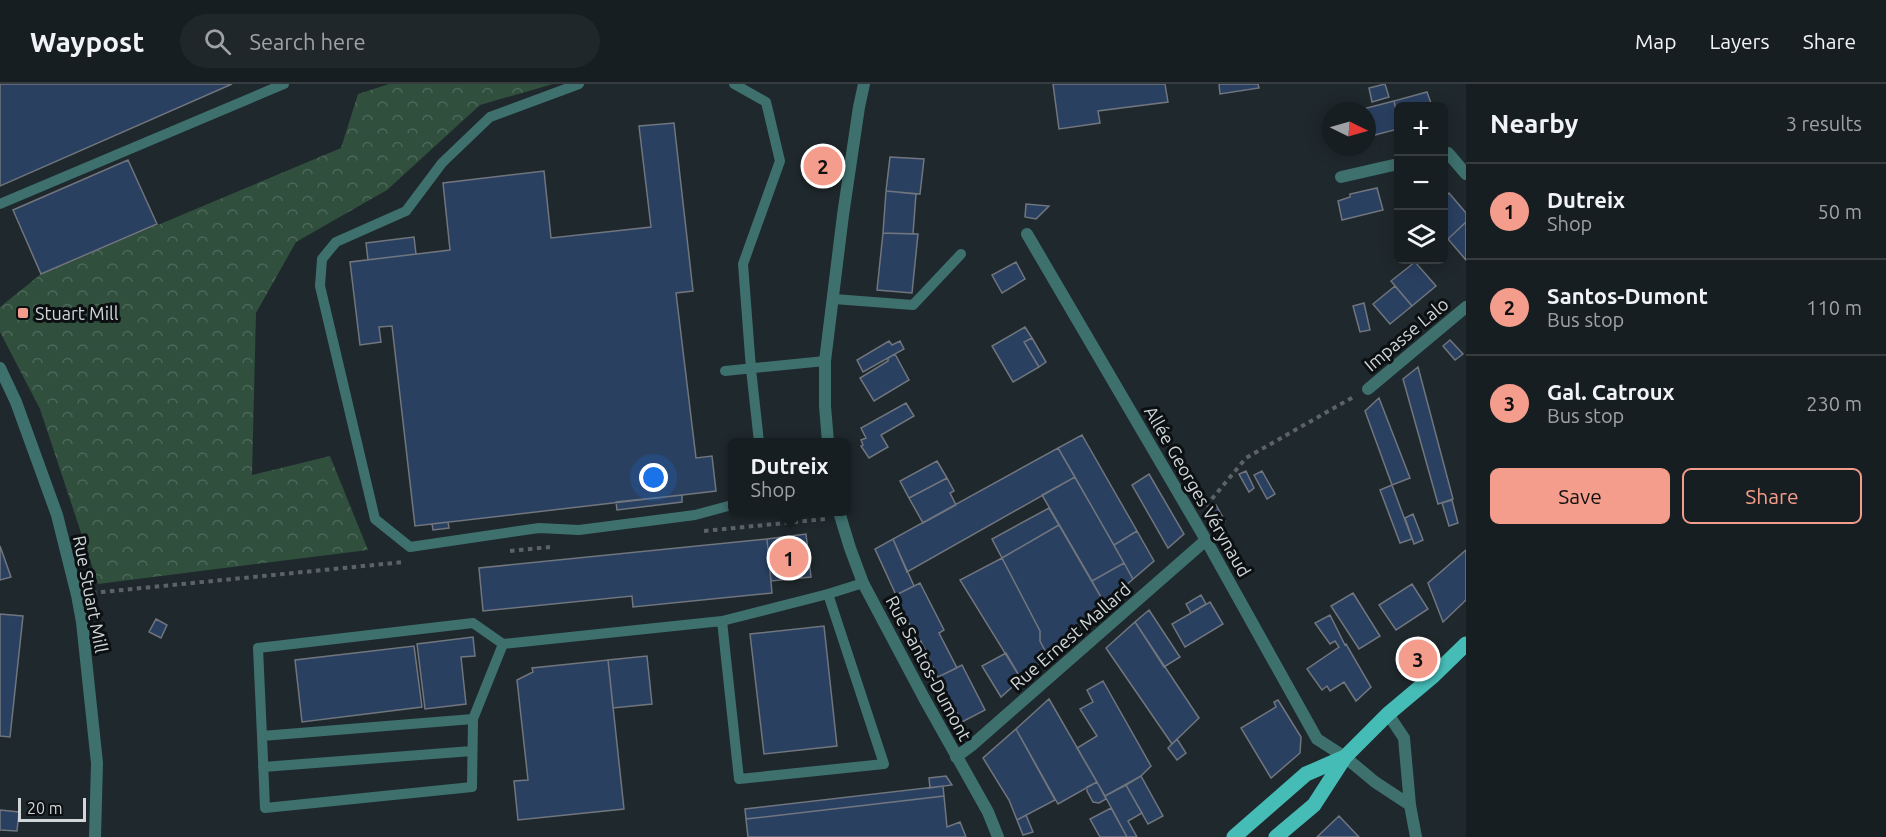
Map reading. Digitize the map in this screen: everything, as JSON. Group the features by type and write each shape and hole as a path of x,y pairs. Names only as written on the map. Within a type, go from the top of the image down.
{"main road":[{"path":"1276,837 1314,805 1345,757 1388,714 1432,677 1466,644"},
{"path":"1234,837 1306,774 1345,757"}],"street":[{"path":"828,438 825,361 843,215 864,84"},
{"path":"1448,153 1466,174"},
{"path":"1341,177 1394,165"},
{"name":"Allée Georges Vérynaud","path":"1027,234 1206,540 1317,739 1410,805"},
{"name":"Impasse Lalo","path":"1368,389 1466,307"},
{"name":"Rue Stuart Mill","path":"0,368 16,402 57,515 77,595 97,764 95,837"},
{"name":"Rue Santos-Dumont","path":"840,516 863,582 956,757 988,812 998,837"},
{"name":"Rue Ernest Mallard","path":"956,757 1206,540"},
{"path":"1388,714 1404,738 1410,805 1416,837"}],"lane":[{"path":"0,204 285,84"},
{"path":"579,84 490,117 441,163 406,211 336,242 322,258 320,286 375,519 410,547 539,528 579,530 695,515 728,506"},
{"path":"734,84 766,102 780,160 743,264 759,438"},
{"path":"834,299 913,305 961,254"},
{"path":"725,372 825,361"},
{"path":"503,644 473,719 472,787 265,808 258,648 473,623 503,644 722,621 828,594 863,582"},
{"path":"722,621 739,779 884,764 828,594"},
{"path":"262,736 473,719"},
{"path":"263,767 472,751"}],"path":[{"path":"1195,521 1246,458 1368,389"}],"green space":[{"path":"389,84 553,84 480,105 387,190 296,242 256,313 252,475 330,456 368,550 98,584 40,409 0,332 0,307 41,274 341,148 358,94"}],"building":[{"path":"0,84 232,84 0,186"},
{"path":"1053,84 1165,84 1168,102 1098,111 1100,123 1059,129"},
{"path":"1219,84 1258,84 1259,88 1220,94"},
{"path":"1385,84 1389,97 1372,102 1369,88"},
{"path":"1427,92 1431,102 1394,102"},
{"path":"1394,101 1394,130 1376,135 1376,106"},
{"path":"674,123 693,291 676,293 696,458 712,456 716,491 415,526 392,326 379,327 381,342 360,345 350,262 450,250 443,183 544,171 551,238 651,227 639,126"},
{"path":"890,157 924,159 920,194 886,191"},
{"path":"128,160 157,224 41,274 13,210"},
{"path":"1377,188 1383,210 1342,220 1338,201 1350,197 1350,194"},
{"path":"886,191 916,194 913,234 883,233"},
{"path":"1448,194 1466,213 1466,222 1448,239 1448,210"},
{"path":"1026,204 1049,206 1036,219 1025,217"},
{"path":"1466,222 1466,260 1448,239"},
{"path":"883,233 918,234 912,293 877,290"},
{"path":"414,237 416,254 368,260 366,243"},
{"path":"1016,262 1025,279 1002,293 992,275"},
{"path":"1412,264 1417,264 1436,286 1412,306 1391,281"},
{"path":"1395,286 1412,306 1390,324 1373,304"},
{"path":"1364,303 1370,330 1360,332 1353,306"},
{"path":"1025,327 1032,338 1024,342 1039,367 1013,382 992,346"},
{"path":"1032,338 1046,362 1039,367 1024,342"},
{"path":"1450,340 1463,354 1455,360 1443,346"},
{"path":"889,341 892,345 900,341 904,349 863,372 857,360"},
{"path":"895,354 909,380 874,401 860,378 888,361 888,358"},
{"path":"1418,367 1453,499 1438,504 1403,379"},
{"path":"1379,398 1410,478 1392,485 1365,411"},
{"path":"906,403 914,416 881,435 888,447 869,458 861,446 863,445 861,440 866,438 861,428"},
{"path":"1082,435 1137,531 1114,545 1058,448"},
{"path":"1058,448 1075,477 907,572 893,539"},
{"path":"937,461 947,478 909,498 900,481"},
{"path":"1246,471 1254,488 1249,492 1239,474"},
{"path":"1262,471 1275,494 1267,499 1254,475"},
{"path":"1149,474 1184,534 1168,548 1132,485"},
{"path":"1075,477 1124,563 1092,581 1042,495"},
{"path":"947,478 954,491 950,493 956,505 923,523 909,498"},
{"path":"1392,485 1412,539 1400,543 1380,490"},
{"path":"682,495 682,502 617,510 616,502"},
{"path":"1452,500 1458,523 1449,526 1442,503"},
{"path":"1216,505 1225,521 1219,525 1210,508"},
{"path":"1049,508 1059,525 1002,558 992,539"},
{"path":"1413,514 1423,540 1414,544 1405,518"},
{"path":"448,522 449,528 433,530 432,524"},
{"path":"1059,525 1105,604 1048,656 1040,641 1040,631 1002,558"},
{"path":"1137,531 1154,561 1133,579 1114,545"},
{"path":"806,534 811,577 771,581 767,539"},
{"path":"767,539 772,593 633,607 632,596 483,611 479,568"},
{"path":"893,539 914,586 896,595 875,549"},
{"path":"0,546 11,577 0,580"},
{"path":"1466,550 1466,600 1443,622 1428,583"},
{"path":"1002,558 1040,631 1040,641 1048,656 1021,679 960,580"},
{"path":"1124,563 1133,579 1105,604 1092,581"},
{"path":"920,583 944,630 939,633 957,668 938,677 921,641 918,643 896,595"},
{"path":"1412,584 1428,609 1396,630 1379,605"},
{"path":"1353,593 1380,636 1359,649 1331,606"},
{"path":"1201,595 1206,604 1191,613 1186,604"},
{"path":"1210,602 1223,624 1185,647 1172,624"},
{"path":"1149,610 1180,657 1164,667 1135,622"},
{"path":"0,614 23,616 10,737 0,736"},
{"path":"1330,615 1345,645 1371,687 1356,701 1344,682 1330,691 1327,686 1322,690 1307,669 1339,647 1335,641 1330,644 1315,623"},
{"path":"156,619 167,625 161,638 149,632"},
{"path":"1135,622 1199,718 1172,744 1106,648"},
{"path":"824,626 837,746 764,754 750,634"},
{"path":"473,637 475,656 461,657 466,704 425,709 417,644"},
{"path":"414,646 422,707 302,722 295,660"},
{"path":"1006,653 1021,679 1001,697 982,666"},
{"path":"647,656 652,704 613,708 608,660"},
{"path":"608,660 624,809 518,820 514,781 528,780 517,680 533,672 532,668"},
{"path":"962,665 985,710 962,722 938,677"},
{"path":"1103,681 1151,766 1141,776 1105,796 1077,748 1097,736 1080,709 1093,702 1087,690"},
{"path":"1049,699 1097,782 1058,804 1016,729"},
{"path":"1278,700 1301,737 1300,753 1271,778 1241,728 1276,707 1274,702"},
{"path":"1016,729 1055,800 1017,820 1009,800 983,758"},
{"path":"1177,739 1186,753 1177,760 1168,748"},
{"path":"946,776 952,785 930,788 929,778"},
{"path":"1141,776 1163,816 1148,824 1126,785"},
{"path":"1097,782 1106,799 1099,803 1093,802 1087,791 1087,787"},
{"path":"1126,785 1142,813 1128,821 1137,837 1127,837 1105,796"},
{"path":"943,786 944,796 746,819 745,809"},
{"path":"944,796 947,827 960,822 966,837 748,837 746,819"},
{"path":"1111,808 1127,837 1100,837 1090,819"},
{"path":"0,810 19,812 17,831 0,830"},
{"path":"1026,815 1033,832 1023,835 1017,820"},
{"path":"1339,816 1359,837 1317,837"}],"place":[{"name":"Santos-Dumont","path":"823,166"},
{"name":"Stuart Mill","path":"23,313"},
{"name":"Dutreix","path":"789,558"},
{"name":"Gal. Catroux","path":"1418,659"}]}
